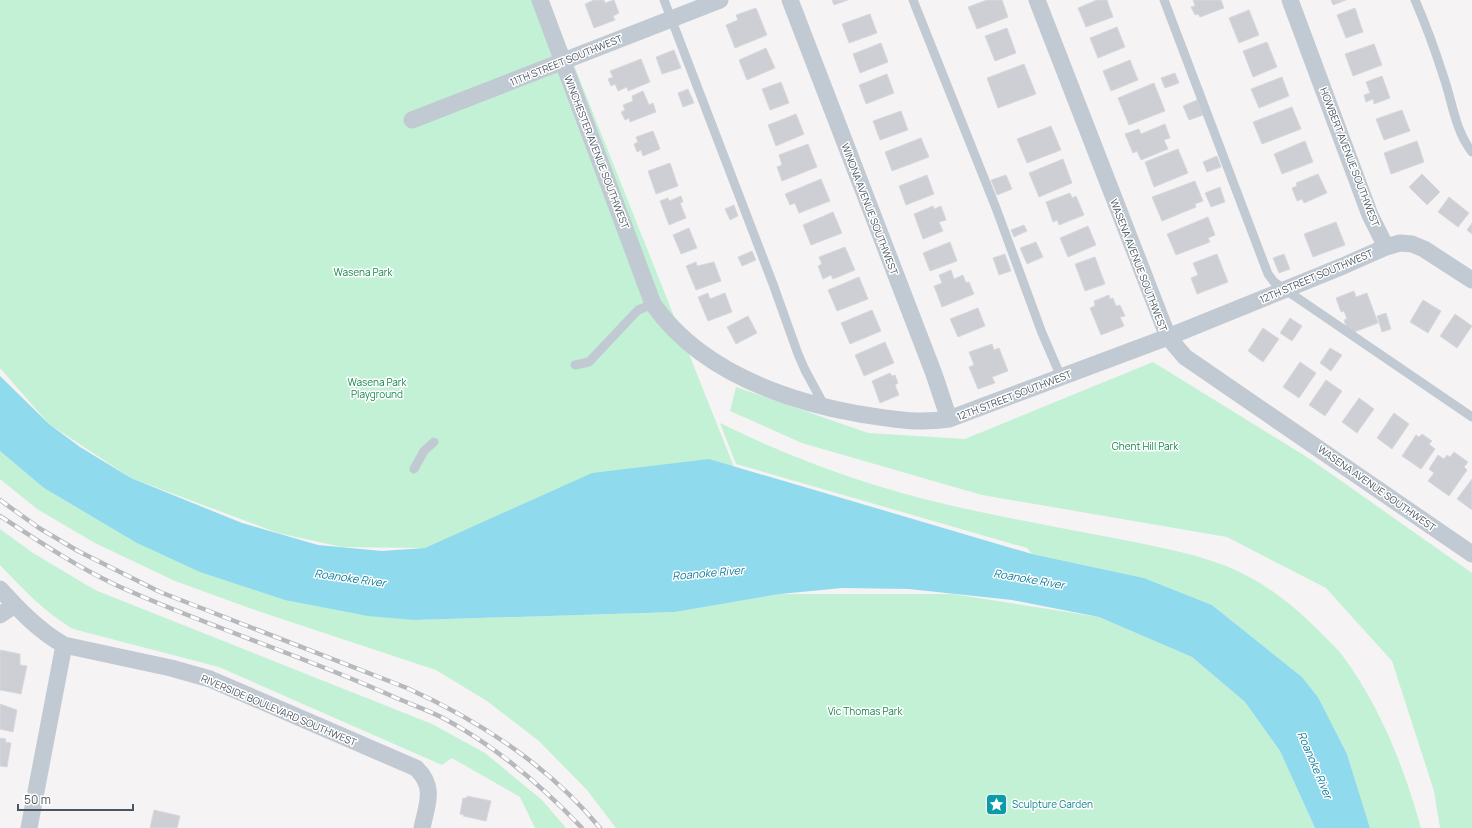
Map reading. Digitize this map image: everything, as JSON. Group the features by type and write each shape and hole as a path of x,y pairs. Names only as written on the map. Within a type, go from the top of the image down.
{"street":[{"name":"WINCHESTER AVENUE SOUTHWEST","path":"540,0 653,304"},
{"name":"11TH STREET SOUTHWEST","path":"412,120 720,0"},
{"name":"WINONA AVENUE SOUTHWEST","path":"790,0 950,419"},
{"name":"WASENA AVENUE SOUTHWEST","path":"1037,0 1168,338 1185,357 1472,554"},
{"name":"HOWBERT AVENUE SOUTHWEST","path":"1290,0 1370,215 1386,246"},
{"path":"1386,246 1400,243 1418,246 1472,280"},
{"name":"12TH STREET SOUTHWEST","path":"653,304 678,335 696,350 737,375 769,390 826,408 909,422 927,423 950,419 1168,338 1344,266 1386,246"},
{"name":"RIVERSIDE BOULEVARD SOUTHWEST","path":"0,589 50,637 64,644 171,668 210,679 416,768 427,781 428,794 422,828"},
{"path":"0,615 15,605"},
{"path":"29,828 64,644"}],"lane":[{"path":"664,0 773,284 798,354 826,408"},
{"path":"913,0 996,208 1042,333 1061,377"},
{"path":"1164,0 1268,274 1274,282 1284,290 1472,417"},
{"path":"1416,0 1444,75 1461,134 1465,144 1472,152"},
{"path":"575,365 589,362 638,310 653,304"},
{"path":"414,469 424,451 434,442"}],"green space":[{"name":"Wasena Park","path":"0,0 548,0 734,467 640,468 425,548 342,547 278,533 131,478 49,424 0,368"},
{"name":"Ghent Hill Park","path":"1153,362 1310,459 1472,573 1472,828 1440,828 1434,791 1392,661 1326,588 1227,537 982,495 802,443 730,411 736,387 868,433 965,439"},
{"path":"720,423 777,449 835,472 923,499 974,511 1188,554 1214,561 1253,579 1291,605 1313,625 1338,650 1356,675 1379,716 1399,760 1421,828 1370,828 1347,754 1318,697 1302,677 1212,605 1144,578 1032,554 1027,548 736,464"},
{"name":"Vic Thomas Park","path":"0,451 44,488 135,542 415,620 675,612 780,594 953,594 1099,617 1192,657 1245,702 1280,751 1315,828 616,828 587,790 539,741 487,701 436,670 252,609 175,581 95,543 37,509 0,479"},
{"path":"0,529 33,553 95,590 432,724 485,753 542,800 566,828 535,828 520,797 452,758 442,765 219,667 73,629 43,608 0,565"}],"water":[{"name":"Roanoke River","path":"0,376 49,424 80,447 131,478 242,523 318,545 382,551 425,548 592,473 709,459 1032,554 1144,578 1212,605 1302,677 1318,697 1347,754 1370,828 1315,828 1280,751 1245,702 1192,657 1099,617 1012,600 909,589 842,588 780,594 675,612 415,620 368,616 285,600 200,572 135,542 44,488 0,451"}],"building":[{"path":"594,0 604,0 605,3 614,0 619,13 613,16 615,20 594,28 585,4"},
{"path":"832,0 848,0 834,5"},
{"path":"987,0 1002,0 1008,17 977,29 968,7"},
{"path":"1097,0 1107,0 1113,17 1086,27 1078,8"},
{"path":"1193,0 1221,0 1224,8 1200,17 1198,14 1195,15 1191,7 1195,6"},
{"path":"1331,0 1346,0 1333,5"},
{"path":"756,8 767,35 735,48 726,25 738,20 736,15"},
{"path":"1355,8 1363,32 1346,38 1337,15"},
{"path":"1249,10 1259,35 1239,43 1229,18"},
{"path":"870,14 877,33 849,43 842,24"},
{"path":"1117,27 1125,47 1098,58 1090,38"},
{"path":"1007,28 1016,53 995,61 985,36"},
{"path":"1267,42 1277,67 1253,77 1243,51"},
{"path":"881,43 888,62 860,73 853,54"},
{"path":"1374,44 1382,65 1353,76 1345,54"},
{"path":"766,48 775,68 747,80 739,60"},
{"path":"674,50 681,68 662,74 656,57"},
{"path":"641,59 650,82 628,91 627,87 618,91 615,84 611,86 608,79 613,77 610,71"},
{"path":"1130,60 1138,80 1111,91 1103,71"},
{"path":"1024,64 1036,94 998,108 987,78"},
{"path":"1175,73 1179,83 1165,88 1161,78"},
{"path":"887,74 894,93 866,104 859,85"},
{"path":"1382,76 1390,98 1374,104 1373,99 1366,102 1364,95 1370,93 1366,82"},
{"path":"1282,77 1289,96 1259,108 1251,89"},
{"path":"781,82 789,103 770,110 762,89"},
{"path":"1154,83 1165,111 1129,125 1118,98"},
{"path":"688,89 694,103 683,107 678,93"},
{"path":"643,91 649,105 653,103 656,112 630,122 629,118 625,120 621,112 625,110 623,105 633,101 632,96"},
{"path":"1197,100 1203,115 1189,120 1183,106"},
{"path":"1292,107 1301,129 1262,144 1253,122"},
{"path":"1402,110 1410,131 1384,140 1376,119"},
{"path":"901,111 908,130 880,140 873,121"},
{"path":"796,114 804,134 776,146 768,125"},
{"path":"1165,124 1170,138 1164,140 1168,149 1141,160 1137,151 1133,153 1125,134 1139,129 1141,134"},
{"path":"1051,126 1061,150 1027,163 1017,139"},
{"path":"653,131 660,149 643,156 641,150 637,152 634,144 638,142 636,137"},
{"path":"921,138 929,157 892,171 885,152"},
{"path":"1305,141 1313,162 1282,174 1274,154"},
{"path":"1417,141 1424,162 1391,174 1384,153"},
{"path":"808,144 817,167 782,181 777,167 782,165 779,155"},
{"path":"1178,149 1188,173 1154,187 1145,162"},
{"path":"1217,156 1221,167 1207,172 1203,162"},
{"path":"1063,159 1072,183 1039,197 1029,173"},
{"path":"670,163 678,186 656,194 648,171"},
{"path":"1318,174 1327,193 1304,203 1302,199 1297,201 1292,188 1297,186 1296,183"},
{"path":"1422,174 1440,192 1427,205 1409,187"},
{"path":"927,175 934,194 906,205 899,186"},
{"path":"1006,175 1012,189 997,195 991,180"},
{"path":"821,179 830,201 799,213 795,203 790,205 785,194"},
{"path":"1195,181 1203,201 1195,204 1196,207 1162,221 1152,197"},
{"path":"1220,187 1225,202 1211,207 1205,193"},
{"path":"1070,193 1072,198 1076,196 1084,215 1059,225 1057,220 1053,222 1046,202"},
{"path":"681,196 683,202 680,203 686,218 669,225 660,201 668,198 669,201"},
{"path":"1449,197 1469,213 1458,227 1438,212"},
{"path":"734,205 738,216 730,220 725,209"},
{"path":"933,206 934,209 941,206 946,220 939,222 943,231 923,239 914,214"},
{"path":"833,212 842,233 811,245 803,225"},
{"path":"1208,217 1215,235 1208,238 1210,242 1176,255 1167,234"},
{"path":"1336,222 1345,245 1313,257 1304,234"},
{"path":"1472,223 1472,234 1467,230"},
{"path":"1024,225 1027,231 1014,237 1011,230"},
{"path":"1088,226 1096,245 1068,257 1060,238"},
{"path":"689,228 697,248 681,254 673,235"},
{"path":"950,242 957,261 930,271 923,253"},
{"path":"1036,242 1043,257 1027,264 1020,248"},
{"path":"845,247 855,270 833,279 831,275 823,279 818,266 822,264 819,257"},
{"path":"752,251 756,260 742,266 738,257"},
{"path":"1005,254 1011,271 999,275 993,258"},
{"path":"1217,254 1228,282 1197,294 1191,278 1198,275 1193,263"},
{"path":"1284,254 1290,269 1279,273 1273,258"},
{"path":"1095,257 1105,284 1085,291 1075,264"},
{"path":"696,262 697,266 714,262 721,281 696,290 686,266"},
{"path":"951,270 954,279 963,275 966,283 969,282 974,294 942,307 934,286 942,283 939,275"},
{"path":"859,277 868,299 837,311 828,290"},
{"path":"1354,291 1356,297 1367,293 1378,323 1349,334 1344,320 1347,319 1344,311 1341,312 1336,298"},
{"path":"708,293 710,299 725,293 732,312 708,321 698,297"},
{"path":"1109,295 1110,299 1113,298 1116,306 1120,305 1125,316 1120,317 1124,326 1101,335 1090,308 1095,306 1094,301"},
{"path":"1423,300 1441,311 1428,333 1410,322"},
{"path":"978,308 985,326 958,337 950,319"},
{"path":"872,310 881,331 850,344 841,323"},
{"path":"1386,313 1391,329 1382,332 1377,316"},
{"path":"1455,314 1472,326 1457,348 1440,336"},
{"path":"748,316 757,333 736,344 727,327"},
{"path":"1290,318 1302,326 1292,341 1280,333"},
{"path":"1263,328 1279,339 1263,362 1248,351"},
{"path":"885,342 894,363 864,376 855,355"},
{"path":"992,344 994,350 999,348 1008,371 992,377 995,383 978,389 969,367 974,365 969,352"},
{"path":"1330,348 1342,355 1331,371 1320,363"},
{"path":"1300,362 1316,373 1299,398 1283,387"},
{"path":"890,373 892,376 895,375 898,383 895,385 899,395 880,403 872,381"},
{"path":"1326,380 1342,391 1325,416 1309,405"},
{"path":"1359,398 1374,409 1357,433 1342,422"},
{"path":"1394,413 1409,424 1392,449 1377,438"},
{"path":"1422,434 1432,441 1429,444 1435,449 1421,469 1402,456 1416,435 1419,437"},
{"path":"1454,452 1468,462 1464,467 1467,470 1449,496 1428,481 1434,473 1429,469 1438,455 1444,459 1447,455 1450,457"},
{"path":"1472,479 1472,510 1457,499"},
{"path":"0,650 20,654 20,665 27,666 21,694 0,690"},
{"path":"0,704 17,710 13,732 0,729"},
{"path":"0,738 6,739 5,742 11,743 7,767 0,766"},
{"path":"467,796 491,801 486,821 460,814 463,798 467,798"},
{"path":"154,810 180,816 177,828 150,828"}],"railway":[{"path":"0,500 39,528 78,551 160,592 407,688 461,715 487,730 536,765 559,785 600,828"},
{"path":"0,516 73,562 118,586 187,615 326,668 443,718 463,729 517,767 582,828"}],"place":[{"name":"Sculpture Garden","path":"997,804"}],"park label":[{"name":"Wasena Park Playground","path":"377,388"}]}
